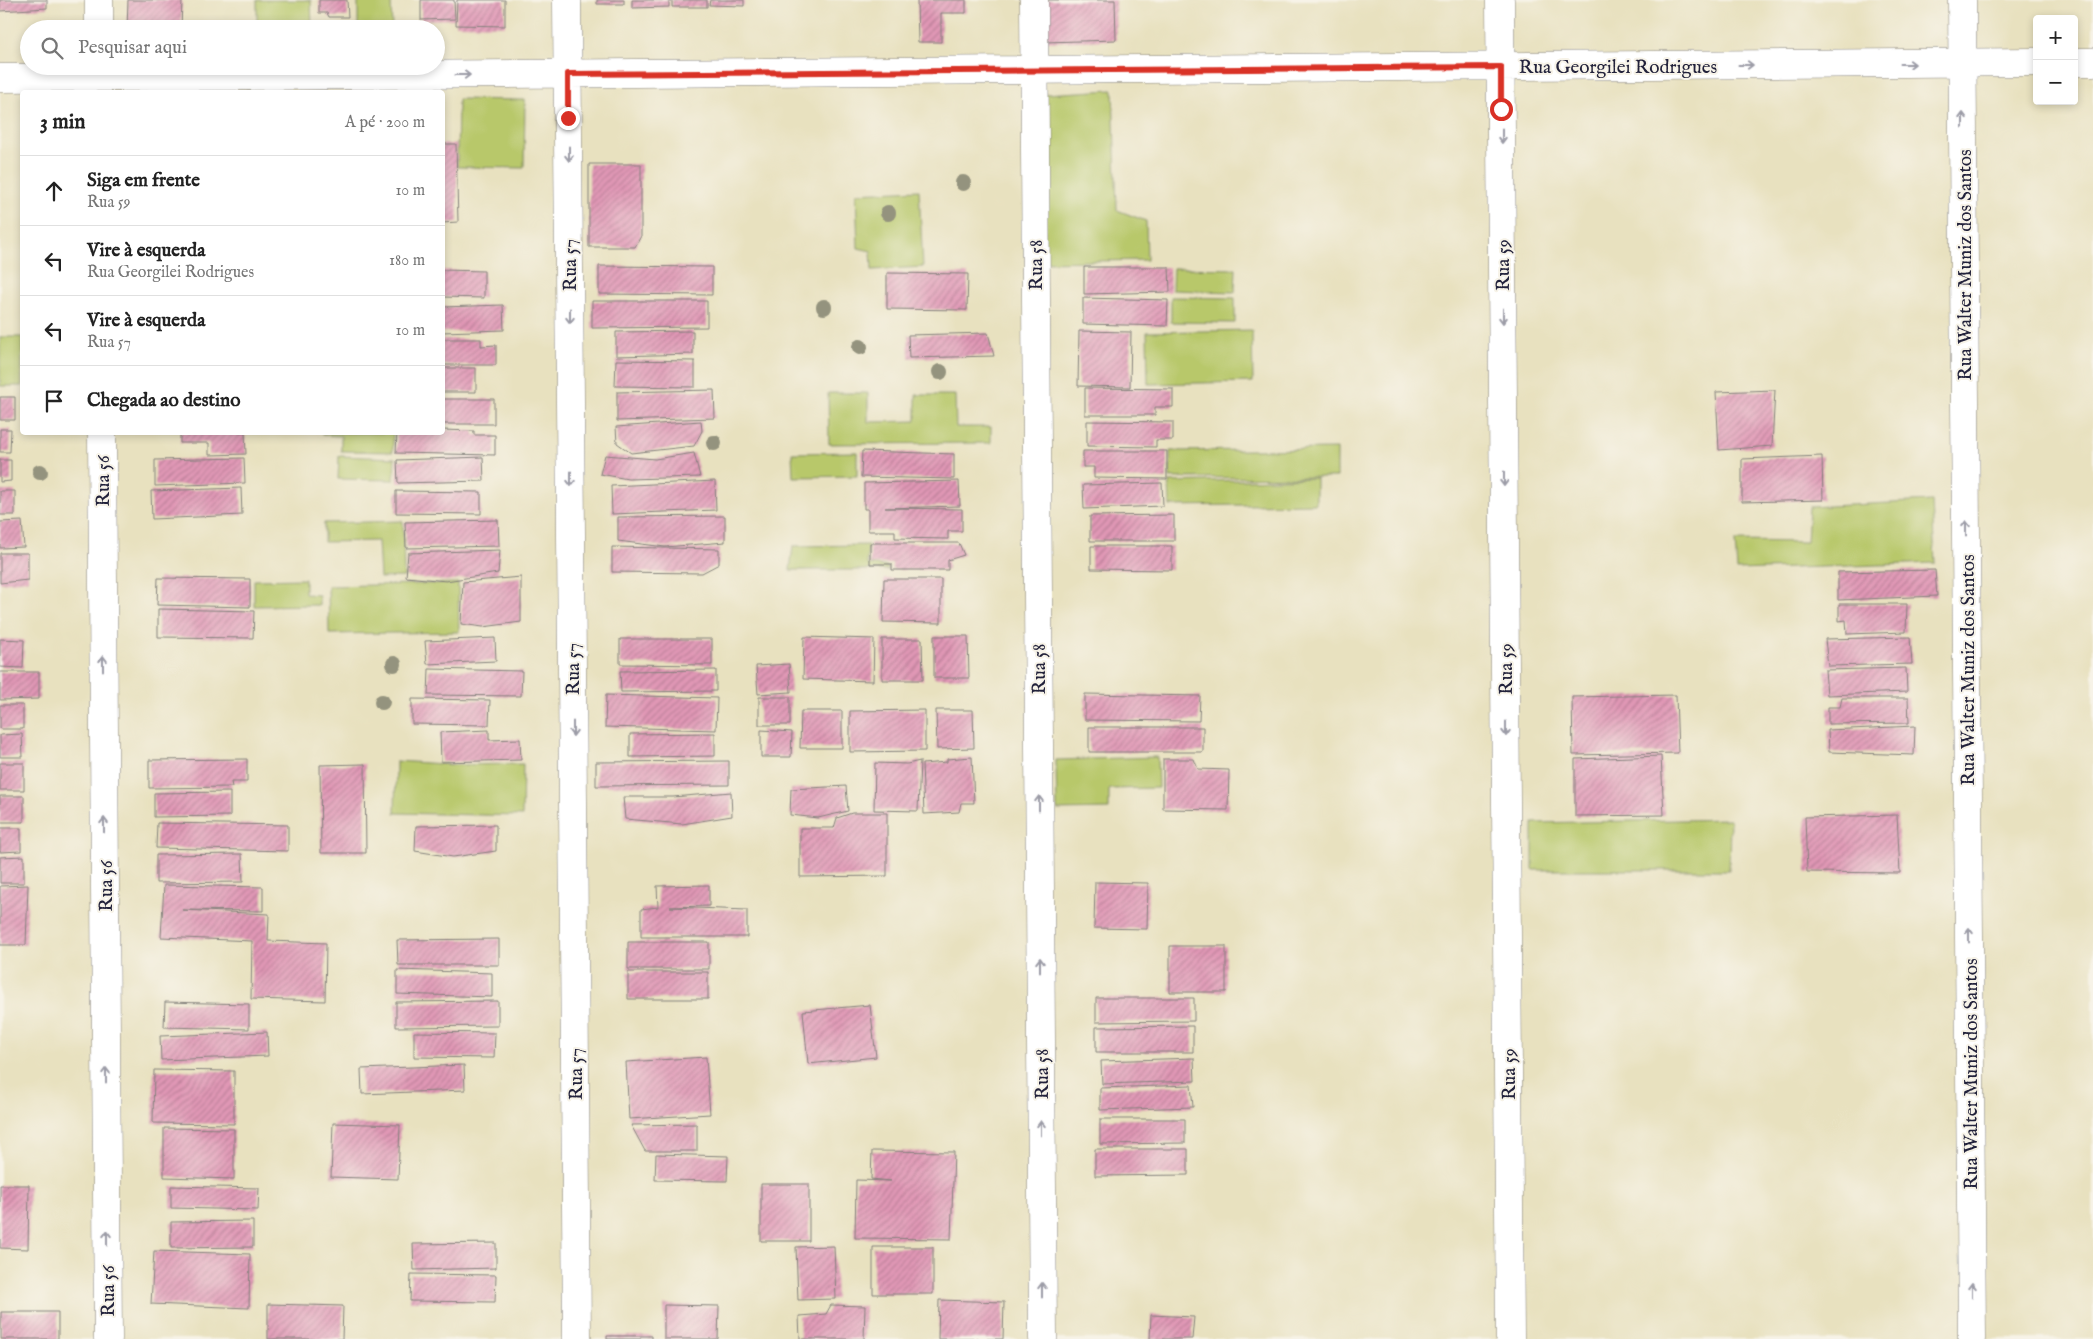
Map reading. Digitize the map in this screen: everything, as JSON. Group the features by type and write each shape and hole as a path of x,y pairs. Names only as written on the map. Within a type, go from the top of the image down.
{"street":[{"path":"99,0 99,20"},
{"name":"Rua 57","path":"567,0 577,1339"},
{"name":"Rua 58","path":"1034,0 1042,1339"},
{"name":"Rua 59","path":"1500,0 1510,1339"},
{"name":"Rua Walter Muniz dos Santos","path":"1962,0 1972,1339"},
{"name":"Rua Georgilei Rodrigues","path":"0,78 100,79 2033,62"},
{"path":"2078,62 2093,62"},
{"name":"Rua 56","path":"102,435 108,1339"}],"green space":[{"path":"257,0 311,0 312,20 257,20"},
{"path":"358,0 391,0 392,20 358,20"},
{"path":"1113,90 1117,210 1146,221 1147,260 1044,262 1045,94"},
{"path":"458,99 525,100 524,168 457,167"},
{"path":"919,190 923,267 872,270 871,251 858,248 856,193"},
{"path":"1173,268 1236,269 1235,292 1172,290"},
{"path":"1171,297 1235,298 1235,323 1171,322"},
{"path":"1252,330 1253,382 1148,384 1147,332"},
{"path":"0,337 20,337 20,386 0,386"},
{"path":"828,393 868,393 868,422 916,421 916,395 955,395 956,427 991,427 991,443 829,444"},
{"path":"322,435 393,435 393,452 341,451 341,436"},
{"path":"1337,449 1337,477 1170,478 1170,451"},
{"path":"857,452 857,476 793,477 792,453"},
{"path":"339,456 395,458 394,480 338,479"},
{"path":"1316,478 1316,504 1170,506 1169,482"},
{"path":"1932,501 1935,563 1737,570 1735,541 1807,542 1809,507"},
{"path":"403,521 404,577 380,578 378,541 324,542 324,523"},
{"path":"868,545 867,564 888,567 888,570 790,570 793,546"},
{"path":"305,579 305,594 319,595 319,605 254,606 254,580"},
{"path":"458,583 459,632 329,634 328,586"},
{"path":"1157,757 1158,788 1109,789 1109,809 1057,810 1056,760"},
{"path":"396,761 458,765 523,764 522,816 395,813"},
{"path":"1730,819 1729,870 1533,870 1533,823"}],"building":[{"path":"0,0 47,0 47,8 0,11"},
{"path":"128,0 182,0 181,20 127,20"},
{"path":"319,0 347,0 348,17 329,17 327,13 319,13"},
{"path":"421,0 454,0 455,19 421,20"},
{"path":"457,0 505,0 505,26 456,25"},
{"path":"597,0 624,0 624,4 597,4"},
{"path":"632,0 669,0 669,7 632,8"},
{"path":"672,0 707,0 707,7 672,7"},
{"path":"710,0 744,0 744,6 709,5"},
{"path":"917,0 966,0 966,13 941,13 941,42 918,42"},
{"path":"1043,0 1115,0 1116,40 1044,42"},
{"path":"445,144 456,144 458,222 445,223"},
{"path":"589,164 641,164 641,236 635,247 589,247"},
{"path":"599,266 712,267 712,295 599,294"},
{"path":"1084,267 1169,267 1170,292 1084,294"},
{"path":"445,270 484,271 484,298 445,297"},
{"path":"887,273 968,274 967,310 887,309"},
{"path":"1083,298 1168,300 1167,326 1083,324"},
{"path":"592,301 707,301 707,327 592,328"},
{"path":"503,305 504,330 445,332 445,307"},
{"path":"693,331 693,354 616,356 616,332"},
{"path":"1079,331 1131,332 1130,387 1078,386"},
{"path":"988,333 994,356 909,358 908,335"},
{"path":"445,339 481,339 481,346 496,345 496,365 445,365"},
{"path":"616,360 695,361 695,387 615,386"},
{"path":"445,368 476,368 476,392 445,392"},
{"path":"1085,388 1173,389 1173,407 1155,407 1155,415 1085,415"},
{"path":"714,390 715,418 617,421 617,392"},
{"path":"1775,390 1772,446 1719,450 1716,392"},
{"path":"0,397 15,397 15,420 0,420"},
{"path":"445,399 494,399 494,424 445,424"},
{"path":"701,421 702,431 694,446 631,453 617,443 616,427"},
{"path":"1087,421 1173,422 1173,440 1156,440 1156,447 1087,446"},
{"path":"0,429 11,429 10,452 0,452"},
{"path":"445,430 474,431 474,435 495,435 495,455 396,453 397,435 445,435"},
{"path":"180,435 245,435 246,454 209,455 209,443 180,443"},
{"path":"862,451 954,454 954,479 861,477"},
{"path":"1083,451 1167,451 1167,479 1094,478 1094,467 1083,467"},
{"path":"694,453 700,477 628,479 600,474 605,455 655,459"},
{"path":"1822,456 1823,500 1742,502 1742,459"},
{"path":"483,457 484,481 398,483 397,460"},
{"path":"244,458 245,483 155,486 155,460"},
{"path":"0,460 11,460 11,481 0,482"},
{"path":"715,481 716,510 612,514 611,486"},
{"path":"959,481 960,506 885,508 962,509 962,531 948,531 948,539 895,538 895,531 868,531 868,509 864,509 864,483"},
{"path":"1162,483 1163,506 1084,509 1083,485"},
{"path":"241,488 242,515 152,519 151,491"},
{"path":"0,491 15,491 15,515 0,515"},
{"path":"396,491 481,492 481,514 396,513"},
{"path":"1174,515 1174,541 1090,541 1090,516"},
{"path":"725,516 725,542 665,547 618,541 618,517"},
{"path":"498,520 499,546 406,548 405,522"},
{"path":"22,521 24,547 0,548 0,522"},
{"path":"870,543 959,543 964,555 948,560 948,570 892,570 892,564 870,564"},
{"path":"1091,546 1172,546 1172,570 1091,569"},
{"path":"612,547 719,549 719,564 702,573 612,572"},
{"path":"500,550 498,573 446,581 406,577 408,553"},
{"path":"0,553 28,553 28,580 0,583"},
{"path":"1935,570 1937,596 1838,600 1838,572"},
{"path":"521,577 521,622 483,627 461,624 463,582"},
{"path":"158,578 250,579 250,607 157,605"},
{"path":"884,579 941,579 941,623 883,622"},
{"path":"1839,604 1907,604 1906,632 1847,634 1846,620 1839,621"},
{"path":"158,609 254,611 253,638 158,637"},
{"path":"934,636 968,636 969,678 934,678"},
{"path":"804,637 874,639 873,681 803,679"},
{"path":"1910,637 1912,664 1828,666 1825,639"},
{"path":"495,638 496,661 427,664 425,641"},
{"path":"0,639 24,640 23,668 0,667"},
{"path":"620,639 712,639 712,665 620,664"},
{"path":"882,639 922,639 923,680 882,680"},
{"path":"789,664 791,692 758,694 756,666"},
{"path":"1906,668 1907,692 1827,695 1825,670"},
{"path":"429,669 522,671 521,696 428,695"},
{"path":"716,670 716,691 621,692 620,671"},
{"path":"0,672 39,672 39,699 0,700"},
{"path":"1085,694 1200,696 1199,721 1085,720"},
{"path":"606,695 717,698 716,730 605,727"},
{"path":"1676,695 1678,753 1573,755 1572,697"},
{"path":"759,697 790,697 790,725 759,725"},
{"path":"1842,698 1908,698 1909,723 1828,724 1828,707 1840,707"},
{"path":"412,699 490,700 489,725 412,724"},
{"path":"0,705 23,705 23,729 0,729"},
{"path":"925,710 925,751 850,752 850,711"},
{"path":"936,710 973,710 974,748 937,749"},
{"path":"801,711 842,711 842,748 800,748"},
{"path":"1915,726 1914,755 1829,752 1828,730"},
{"path":"1089,727 1203,727 1203,752 1089,752"},
{"path":"489,730 489,740 520,739 521,760 441,762 440,732"},
{"path":"761,730 792,732 791,757 761,757"},
{"path":"715,733 715,756 630,757 630,734"},
{"path":"22,734 23,757 0,757 0,735"},
{"path":"1661,756 1664,815 1575,816 1575,759"},
{"path":"972,757 974,803 961,803 959,812 924,814 922,764"},
{"path":"247,759 247,782 231,782 232,787 149,788 149,760"},
{"path":"1163,759 1194,759 1198,769 1229,770 1228,810 1163,809"},
{"path":"729,761 729,785 596,786 596,762"},
{"path":"920,761 918,811 874,810 875,763 907,764"},
{"path":"0,763 24,763 24,790 0,790"},
{"path":"365,764 366,853 321,853 320,765"},
{"path":"846,786 848,811 818,818 790,815 791,789"},
{"path":"230,792 230,816 154,817 154,793"},
{"path":"731,792 732,816 682,824 625,819 623,797 673,797"},
{"path":"0,796 24,796 24,822 0,822"},
{"path":"852,813 887,813 887,876 800,877 800,828 834,828 837,818"},
{"path":"1897,815 1900,873 1807,872 1805,817"},
{"path":"157,823 288,825 288,851 156,848"},
{"path":"496,825 496,851 453,857 415,851 416,826"},
{"path":"0,828 21,828 21,851 0,852"},
{"path":"242,854 243,882 156,883 156,855"},
{"path":"24,856 24,883 0,883 0,857"},
{"path":"1095,882 1148,883 1147,929 1094,928"},
{"path":"28,885 26,945 0,945 0,886"},
{"path":"164,885 263,887 263,911 182,910 269,914 268,941 326,943 325,1001 251,999 252,941 161,937"},
{"path":"709,885 709,906 670,907 747,910 747,937 641,937 641,909 658,907 657,886"},
{"path":"499,939 499,965 398,965 397,940"},
{"path":"628,942 709,942 709,969 628,969"},
{"path":"1170,946 1226,946 1226,992 1170,992"},
{"path":"397,970 492,973 492,997 397,994"},
{"path":"628,972 708,972 708,999 628,999"},
{"path":"1096,998 1194,998 1194,1021 1096,1022"},
{"path":"498,1001 498,1026 396,1027 396,1002"},
{"path":"165,1002 249,1004 249,1029 164,1027"},
{"path":"870,1005 876,1057 808,1064 803,1011"},
{"path":"1193,1026 1193,1052 1096,1052 1096,1027"},
{"path":"267,1032 268,1056 161,1060 160,1036"},
{"path":"414,1032 495,1033 494,1058 414,1057"},
{"path":"706,1057 710,1114 629,1119 626,1062"},
{"path":"1194,1058 1195,1081 1102,1084 1101,1061"},
{"path":"464,1065 465,1090 362,1094 361,1069"},
{"path":"154,1070 234,1071 234,1124 153,1123"},
{"path":"1191,1085 1193,1107 1100,1110 1100,1088"},
{"path":"1100,1119 1185,1119 1185,1143 1100,1144"},
{"path":"333,1123 400,1125 398,1179 331,1177"},
{"path":"697,1124 697,1151 645,1151 631,1125"},
{"path":"164,1128 234,1129 234,1179 164,1177"},
{"path":"1095,1149 1188,1149 1188,1175 1095,1176"},
{"path":"872,1151 954,1152 951,1239 855,1238 856,1180 891,1181 871,1179"},
{"path":"656,1154 728,1156 727,1181 655,1180"},
{"path":"761,1184 809,1184 809,1241 761,1241"},
{"path":"0,1185 29,1185 28,1249 0,1248"},
{"path":"171,1186 259,1188 258,1210 171,1208"},
{"path":"253,1221 253,1247 171,1248 171,1222"},
{"path":"496,1243 496,1268 414,1270 413,1244"},
{"path":"834,1246 836,1299 798,1300 796,1247"},
{"path":"873,1247 933,1247 933,1294 873,1294"},
{"path":"154,1251 250,1254 249,1308 151,1304"},
{"path":"411,1274 496,1275 495,1302 410,1301"},
{"path":"939,1300 1004,1302 1003,1339 938,1339"},
{"path":"268,1304 343,1306 342,1339 268,1339"},
{"path":"664,1305 719,1306 718,1339 664,1339"},
{"path":"831,1305 865,1306 864,1339 800,1339 799,1316 826,1314"},
{"path":"1,1312 58,1312 58,1339 1,1339"},
{"path":"1151,1315 1194,1317 1192,1339 1150,1339"},
{"path":"607,1336 652,1336 652,1339 607,1339"}],"route":[{"path":"568,118 568,74 1501,67 1501,109"}]}
